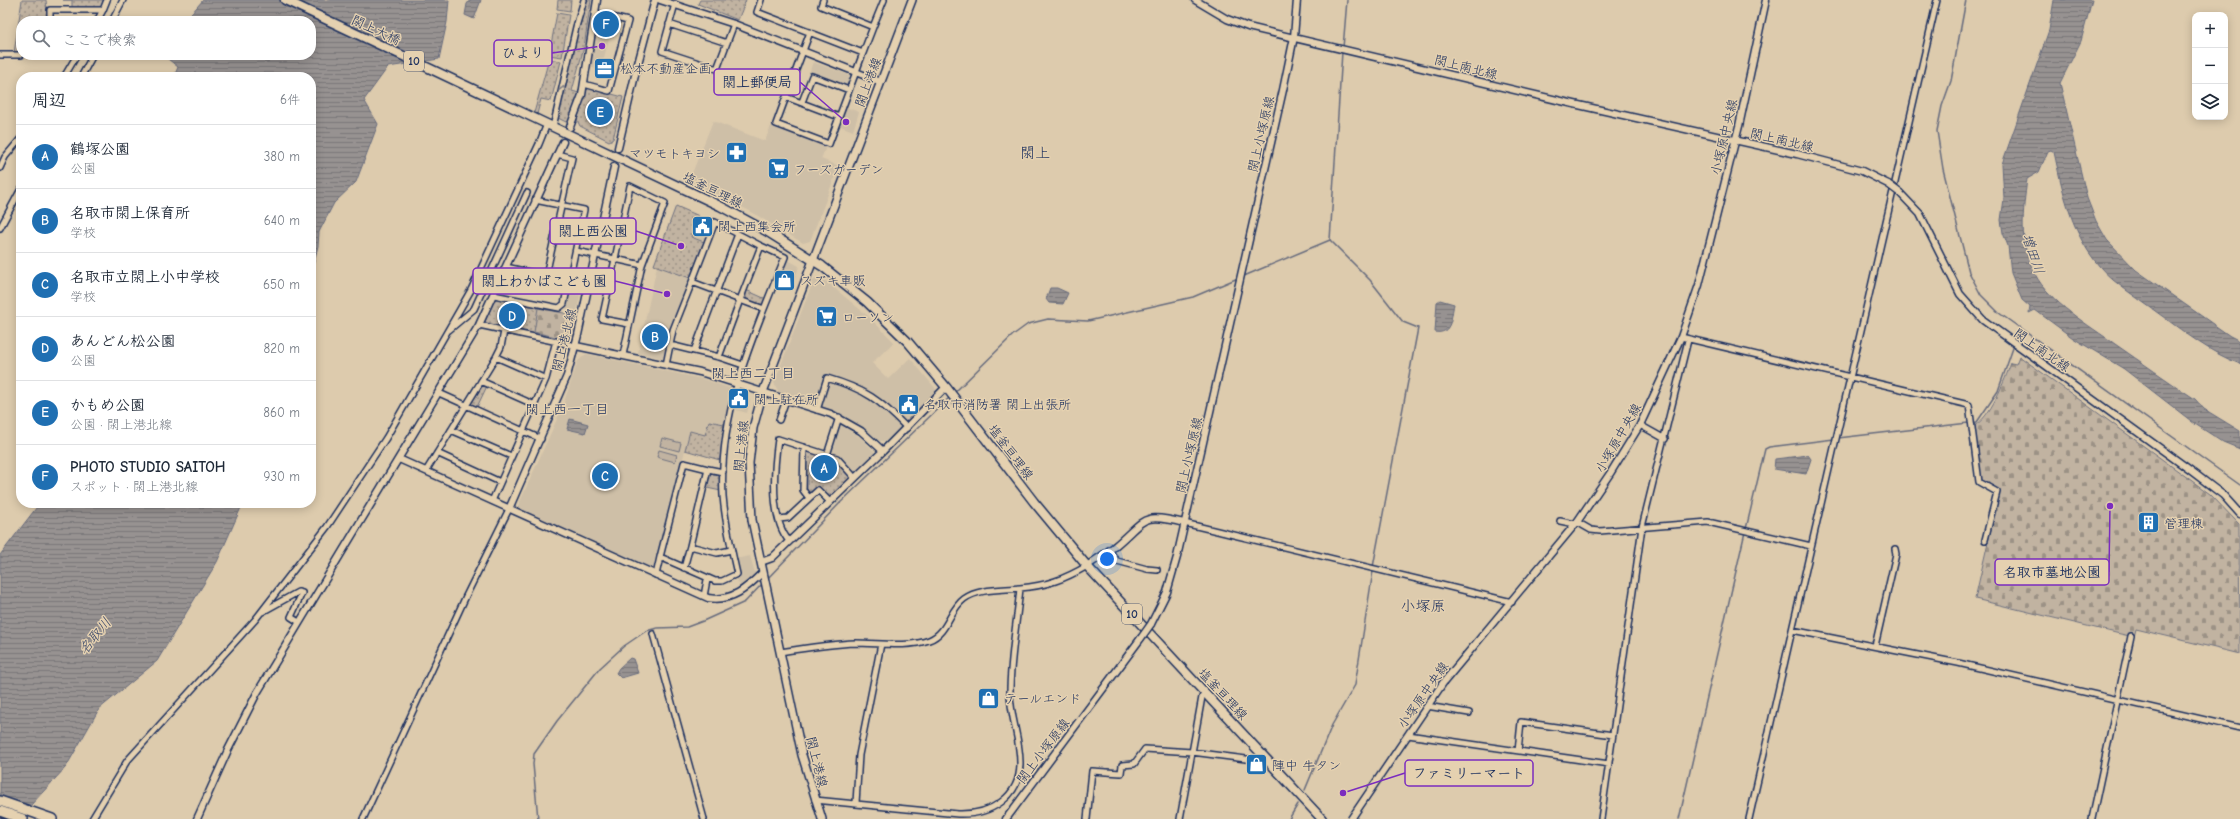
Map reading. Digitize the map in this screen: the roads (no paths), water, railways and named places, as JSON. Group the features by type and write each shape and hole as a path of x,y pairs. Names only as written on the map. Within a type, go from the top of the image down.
{"highway":[{"path":"0,801 52,819"},
{"path":"0,811 23,819"}],"main road":[{"name":"閖上大橋","path":"286,0 548,125"},
{"name":"閖上港線","path":"822,819 802,755 752,520 749,477 753,428 762,392 912,0"},
{"name":"塩釜亘理線","path":"548,125 688,190 763,228 812,259 867,302 908,342 950,392 1034,502 1087,566 1322,819"}],"street":[{"path":"100,16 108,0"},
{"path":"115,16 123,0"},
{"path":"92,819 126,761 259,614 331,520 386,438 471,290 540,144 548,125 584,0"},
{"path":"570,127 580,104 597,0"},
{"path":"618,148 636,71 655,0"},
{"path":"660,0 734,24 881,82"},
{"path":"762,0 757,12 863,53"},
{"path":"823,0 821,6 873,27"},
{"path":"810,32 776,124 829,144 883,0"},
{"name":"閖上南北線","path":"1195,0 1227,20 1334,47 1850,167 1888,184 1900,193 1920,214 1950,275 1968,306 1983,320 2021,349 2223,495 2240,514"},
{"name":"閖上小塚原線","path":"1006,819 1151,624 1167,592 1242,273 1294,37 1297,0"},
{"name":"小塚原中央線","path":"1351,819 1427,706 1469,650 1512,602 1576,523 1611,472 1640,425 1681,337 1699,285 1735,141 1766,0"},
{"path":"1749,819 1936,0"},
{"path":"674,4 662,51 717,69 734,24"},
{"path":"50,16 50,10 103,10"},
{"path":"584,84 609,91 628,21 595,13"},
{"path":"669,24 727,43"},
{"path":"0,55 16,55"},
{"path":"67,72 74,60"},
{"path":"84,72 90,60"},
{"path":"802,102 812,76 849,90"},
{"path":"786,97 839,117"},
{"path":"197,819 228,750 257,693 479,325 494,295 535,200 563,142"},
{"path":"0,168 5,157 16,144"},
{"path":"546,275 572,158 557,154"},
{"name":"閖上港北線","path":"510,509 565,383 576,346 614,167"},
{"path":"623,355 642,265 665,203 630,186 602,319 629,324"},
{"path":"446,333 474,309 527,193"},
{"path":"0,228 16,198"},
{"path":"494,295 559,308 564,304 584,210 535,200"},
{"path":"660,557 707,580 722,581 737,574 726,524 723,472 727,427 737,383 743,365 785,258 715,222 673,330 666,365"},
{"path":"694,351 738,234"},
{"path":"719,357 761,246"},
{"path":"576,251 642,265"},
{"path":"506,267 569,281"},
{"path":"692,282 764,309"},
{"path":"479,325 623,355 737,383 839,417 861,430 883,451"},
{"path":"426,470 496,357 501,347 504,331"},
{"path":"1681,337 1688,340 1969,405 1980,482 1997,492 1985,540"},
{"path":"1601,819 1642,528 1688,340"},
{"path":"492,500 546,379 556,341"},
{"path":"670,345 719,357 743,365"},
{"path":"496,357 546,379"},
{"path":"817,410 827,378 853,386 872,396 907,428"},
{"path":"481,381 534,405"},
{"path":"761,562 771,560 907,428 950,392"},
{"path":"439,393 541,439"},
{"path":"779,420 786,400"},
{"path":"827,455 839,417"},
{"path":"1640,425 1664,439"},
{"path":"451,430 511,456"},
{"path":"789,541 782,532 775,482 778,439 836,458 855,478"},
{"path":"804,447 803,490 809,498"},
{"path":"436,453 500,482"},
{"path":"399,459 704,596 715,599 737,594 764,578"},
{"path":"656,574 684,463 723,472"},
{"path":"684,568 708,469"},
{"path":"779,519 788,518 818,490 830,502"},
{"path":"363,819 466,596 510,509"},
{"path":"780,652 827,644 912,644 929,640 943,629 959,603 968,597 981,592 1054,583 1065,579 1087,566 1109,550 1133,528 1148,519 1157,518 1184,523 1512,602"},
{"path":"1560,521 1576,523 1590,530 1600,531 1708,522 1811,546"},
{"path":"690,546 717,553 732,550"},
{"path":"1875,646 1896,554 1895,549"},
{"path":"1109,550 1117,560 1147,569 1157,570"},
{"path":"704,596 707,580"},
{"path":"815,800 856,803 958,817 981,813 1001,803 1015,787 1020,762 1010,692 1020,588"},
{"path":"259,614 298,592 302,593 291,617 299,622"},
{"path":"1792,630 1846,642 1875,646 2240,728"},
{"path":"653,634 704,819"},
{"path":"2092,819 2131,636"},
{"path":"856,803 859,754 881,644"},
{"path":"1180,819 1202,697 1206,693"},
{"path":"1427,706 1469,713"},
{"path":"1518,751 1521,722 1613,735"},
{"path":"1408,735 1609,764"},
{"path":"1087,819 1092,771 1121,773 1122,765 1134,764 1145,749 1192,752 1261,761 1265,757"}],"water":[{"path":"203,0 449,0 447,22 439,59 388,67 364,100 378,124 356,182 334,203 319,232 316,254 316,72 176,72 178,67 169,60 316,60 316,16 189,16"},
{"path":"470,0 481,0 474,19 465,15 467,4"},
{"path":"2054,0 2092,0 2081,41 2060,83 2087,198 2096,221 2107,240 2136,270 2230,336 2240,341 2240,364 2209,349 2190,336 2119,285 2100,267 2089,253 2073,221 2062,187 2054,152 2051,150 2048,151 2039,172 2027,179 2023,227 2026,250 2030,262 2041,284 2071,313 2195,399 2204,409 2240,431 2240,449 2223,442 2195,424 2124,369 2073,338 2035,310 2029,313 2030,307 2022,300 2011,273 2008,246 2003,233 2001,220 2004,199 2002,164 2049,30"},
{"path":"1050,288 1057,288 1068,293 1063,304 1049,303 1046,299"},
{"path":"1440,300 1454,304 1448,328 1445,331 1435,332 1437,302"},
{"path":"570,419 588,424 585,433 567,429"},
{"path":"1808,455 1811,459 1806,474 1774,469 1775,459"},
{"name":"名取川","path":"36,508 241,508 217,562 157,661 99,709 66,767 18,819 0,819 0,555"},
{"path":"630,658 633,659 638,673 621,678 616,673 619,668"}],"waterway":[{"path":"1343,48 1347,0"},
{"path":"1966,0 1951,81 1942,106 1937,131 1943,169 1969,272 1981,295 1999,313 2240,485"},
{"path":"1244,276 1330,240 1342,52"},
{"path":"1330,240 1370,280 1403,322 1418,328 1373,567"},
{"path":"954,393 1013,335 1028,324 1048,319 1088,321 1193,297 1238,278"},
{"path":"2015,342 2020,327"},
{"path":"1838,438 1977,422 1998,391 2014,345"},
{"path":"767,579 840,503 950,397"},
{"path":"1746,529 1765,449 1769,447 1834,439"},
{"path":"1679,819 1745,532"},
{"path":"1305,790 1332,725 1355,685 1373,571"},
{"path":"538,819 533,764 534,754 557,721 600,668 624,646 646,631 657,628 687,627 703,621 745,602 763,583"},
{"path":"1289,819 1298,804"}],"tunnel":[{"path":"614,167 618,148"}],"place":[{"name":"PHOTO STUDIO SAITOH","path":"606,24"},
{"name":"ひより","path":"602,46"},
{"name":"松本不動産企画","path":"605,68"},
{"name":"かもめ公園","path":"600,112"},
{"name":"閖上郵便局","path":"846,122"},
{"name":"マツモトキヨシ","path":"736,153"},
{"name":"フーズガーデン","path":"778,169"},
{"name":"閖上西集会所","path":"702,226"},
{"name":"閖上西公園","path":"681,246"},
{"name":"スズキ車販","path":"784,280"},
{"name":"閖上わかばこども園","path":"667,294"},
{"name":"あんどん松公園","path":"512,316"},
{"name":"ローソン","path":"826,317"},
{"name":"名取市閖上保育所","path":"655,337"},
{"name":"閖上駐在所","path":"739,399"},
{"name":"名取市消防署 閖上出張所","path":"909,404"},
{"name":"鶴塚公園","path":"824,468"},
{"name":"名取市立閖上小中学校","path":"605,476"},
{"name":"名取市墓地公園","path":"2110,506"},
{"name":"管理棟","path":"2148,523"},
{"name":"テールエンド","path":"988,698"},
{"name":"陣中 牛タン","path":"1257,765"},
{"name":"ファミリーマート","path":"1343,793"}],"district":[{"name":"閖上","path":"1035,153"},
{"name":"閖上西二丁目","path":"753,373"},
{"name":"閖上西一丁目","path":"567,409"},
{"name":"小塚原","path":"1423,606"}],"water label":[{"name":"増田川","path":"2033,254"}]}
